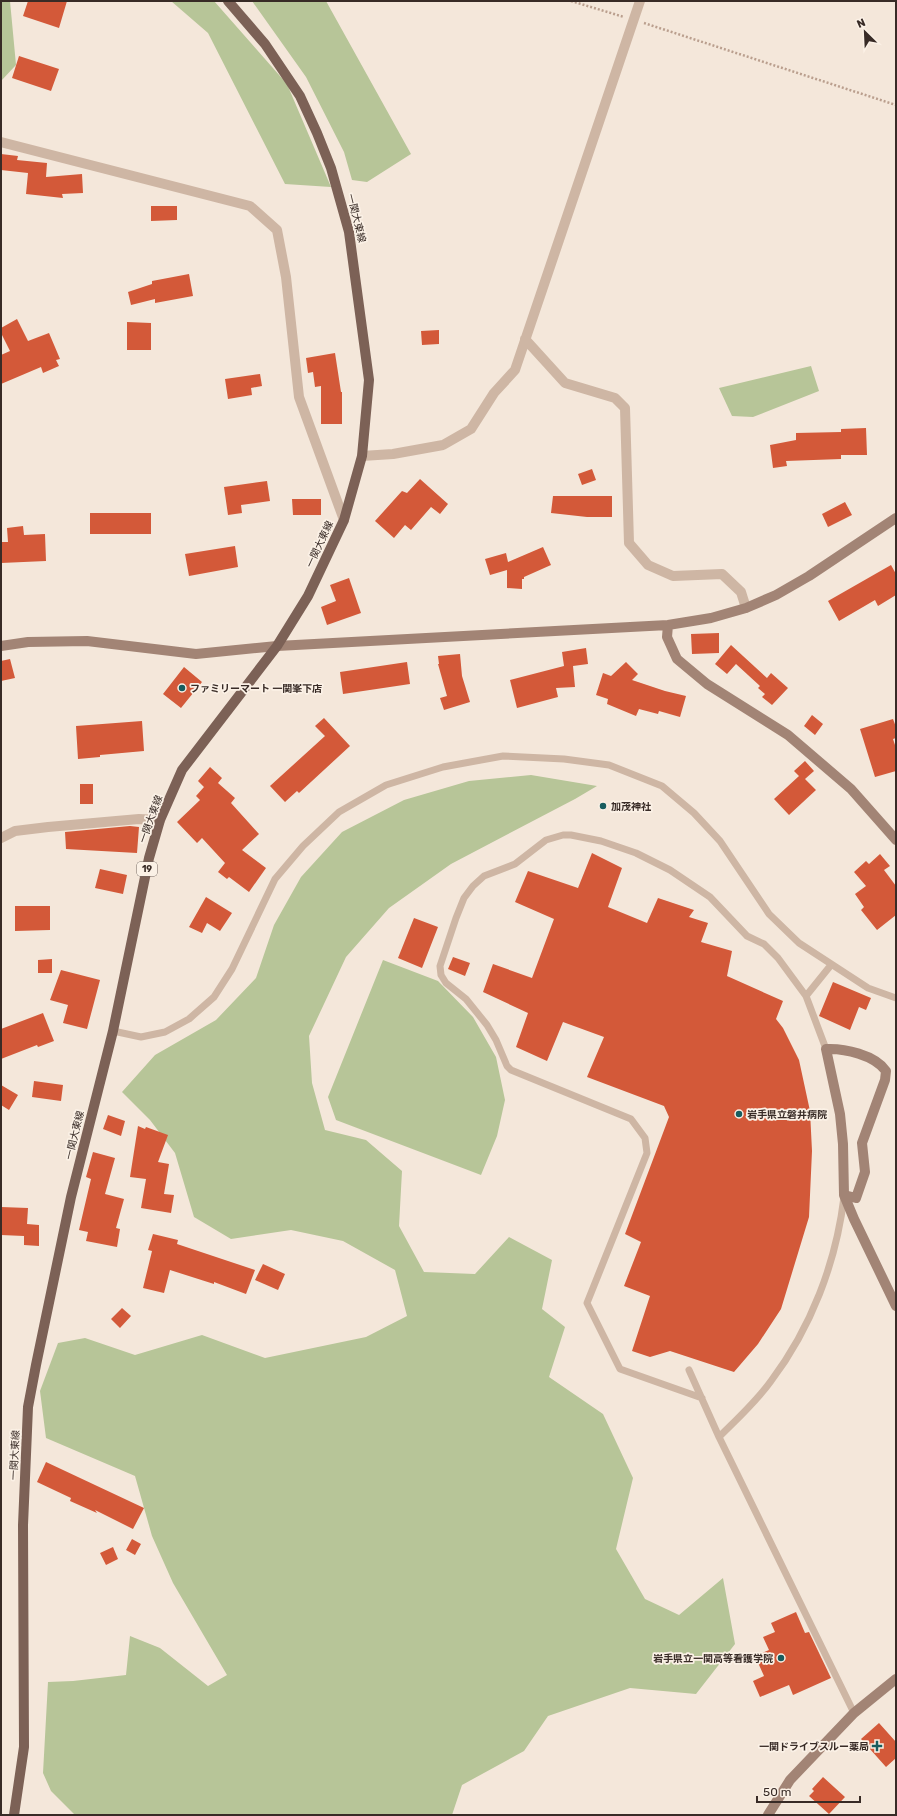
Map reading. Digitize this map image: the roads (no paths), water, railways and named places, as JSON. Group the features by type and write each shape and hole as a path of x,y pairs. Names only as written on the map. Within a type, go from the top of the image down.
{"main road":[{"name":"一関大東線","path":"14,1815 24,1747 22,1525 28,1407 71,1197 113,1031 149,858 160,820 182,770 277,646 308,596 344,520 362,456 370,380 350,232 333,175 317,133 300,96 265,44 228,1"}],"street":[{"path":"362,456 393,454 442,445 471,429 494,392 515,370 635,20 640,1"},
{"path":"1,142 250,206 277,230 286,277 299,397 344,520"},
{"path":"525,339 565,383 615,398 625,408 630,543 648,565 673,576 722,574 741,592 746,608"},
{"path":"1,646 28,642 87,641 196,654 277,646 668,625 711,618 746,608 776,595 809,576 896,518"},
{"path":"668,625 667,637 677,659 707,684 788,735 851,789 896,840"},
{"path":"1,838 15,831 48,827 139,820 160,820"},
{"path":"844,1195 856,1198 865,1172 862,1143 885,1080 886,1070 881,1064 852,1052 840,1048 826,1049 840,1114 843,1144 844,1195 896,1306"},
{"path":"768,1815 790,1780 854,1713 896,1679"}],"lane":[{"path":"113,1031 141,1037 165,1032 189,1019 214,997 235,963 275,879 303,846 339,812 386,785 442,767 503,756 564,759 609,765 662,786 694,812 720,841 769,914 799,943 868,988 896,998"},
{"path":"702,1398 620,1369 587,1303 647,1153 647,1147 642,1134 630,1119 510,1070 487,1024 466,999 446,983 441,975 440,966 456,918 464,898 473,886 484,876 515,864 546,840 553,837 572,835 602,841 636,853 670,870 710,897 747,936 764,944 778,958 806,996 826,1049"},
{"path":"806,996 831,965"},
{"path":"719,1437 747,1409 770,1382 794,1347 815,1305 828,1272 840,1229 844,1195"},
{"path":"689,1370 719,1437 854,1713"}],"place":[{"name":"ファミリーマート 一関峯下店","path":"182,688"},
{"name":"加茂神社","path":"603,806"},
{"name":"岩手県立磐井病院","path":"739,1114"},
{"name":"岩手県立一関高等看護学院","path":"781,1658"},
{"name":"一関ドライブスルー薬局","path":"877,1746"}]}
